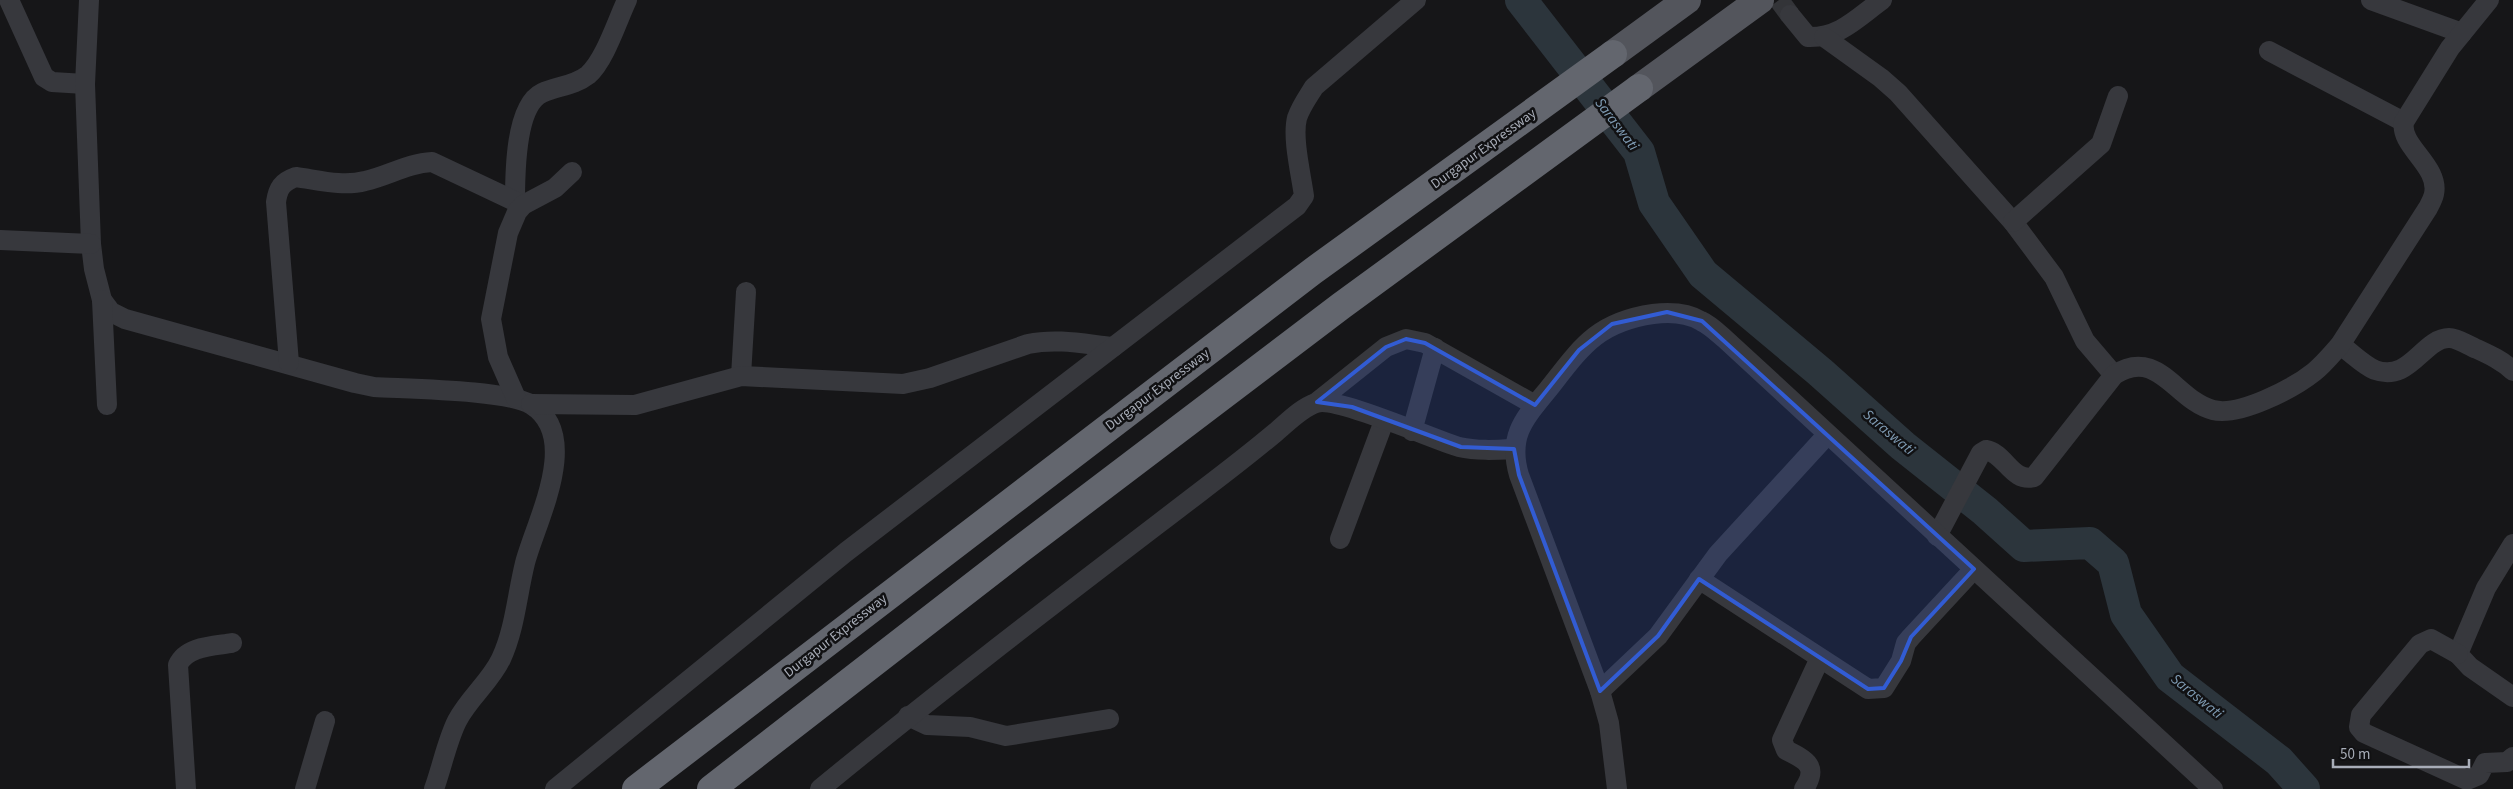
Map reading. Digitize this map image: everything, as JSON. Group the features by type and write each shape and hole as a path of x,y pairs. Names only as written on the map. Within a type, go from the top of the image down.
{"highway":[{"name":"Durgapur Expressway","path":"636,789 1313,271 1613,54"},
{"path":"711,789 1002,563 1341,306 1639,88"}],"main road":[{"name":"Durgapur Expressway","path":"1613,54 1686,0"},
{"path":"1639,88 1760,0"}],"street":[{"path":"9,0 44,77 52,82 86,84"},
{"path":"90,0 86,84 91,244 94,269 102,300 107,405"},
{"path":"434,789 457,721 492,675 507,644 525,563 550,487 554,453 550,427 544,415 524,401 498,357 490,319 508,233 519,203 518,148 526,111 532,100 540,94 577,82 589,74 598,63 627,0"},
{"path":"555,789 846,552 1297,206 1304,196 1296,133 1297,119 1304,103 1314,87 1416,0"},
{"path":"1790,16 1808,36 1824,37 1842,30 1882,0"},
{"path":"2371,0 2462,33"},
{"path":"1940,531 1977,459 1986,450 1993,451 2018,476 2027,479 2034,477 2114,375 2130,368 2149,368 2171,380 2195,402 2215,411 2228,412 2267,398 2295,384 2326,361 2340,345 2428,208 2434,194 2434,183 2429,170 2405,135 2404,122 2462,33 2489,0"},
{"path":"1824,37 1881,78 1898,93 2014,222 2054,277 2085,341 2114,375"},
{"path":"2269,51 2404,122"},
{"path":"2014,222 2101,144 2118,96"},
{"path":"289,363 276,202 280,186 288,180 296,177 353,183 364,182 419,162 432,162 519,203 554,188 572,172"},
{"path":"0,240 91,244"},
{"path":"741,376 746,292"},
{"path":"102,300 111,312 125,319 374,387 494,395 524,401 635,404 741,376 903,384 930,378 1028,344 1044,341 1113,347"},
{"path":"1617,789 1611,732 1600,691 1519,475 1514,449 1521,424 1579,350 1598,333 1612,324 1627,319 1667,312 1684,314 1702,321 1725,339 1827,434 1940,531 1974,569 2212,789"},
{"path":"2340,345 2374,369 2385,372 2397,371 2438,341 2451,338 2498,359 2513,371"},
{"path":"820,789 908,716 1386,347 1397,342 1416,340 1435,348 1536,405"},
{"path":"1412,431 1435,348"},
{"path":"1317,402 1335,402 1352,407 1384,421 1460,447 1481,450 1514,449"},
{"path":"1340,539 1384,421"},
{"path":"1600,691 1658,636 1729,541 1827,434"},
{"path":"2458,654 2486,588 2513,544"},
{"path":"1699,579 1868,689 1884,688 1901,662 1906,643 1974,569"},
{"path":"2513,698 2470,667 2458,654 2431,639 2420,644 2361,715 2359,727 2364,732 2467,780 2479,775 2485,763 2507,762 2513,757"},
{"path":"186,789 178,665 181,657 189,652 232,643"},
{"path":"1804,789 1809,781 1811,771 1809,764 1786,750 1782,740 1820,658"},
{"path":"908,716 927,725 970,727 1006,736 1109,719"},
{"path":"305,789 326,721"}],"highlighted area":[{"path":"1667,312 1702,321 1974,569 1911,637 1901,661 1884,688 1868,689 1699,579 1658,636 1600,691 1519,475 1514,449 1461,447 1352,407 1317,402 1386,347 1406,339 1425,343 1535,405 1579,350 1612,324"}],"waterway":[{"name":"Saraswati","path":"1521,0 1639,152 1654,203 1703,274 1820,372 1903,446 1985,511 2024,546 2090,543 2113,563 2126,614 2170,677 2279,761 2304,789"}],"tunnel":[{"path":"1779,0 1790,15"}]}
